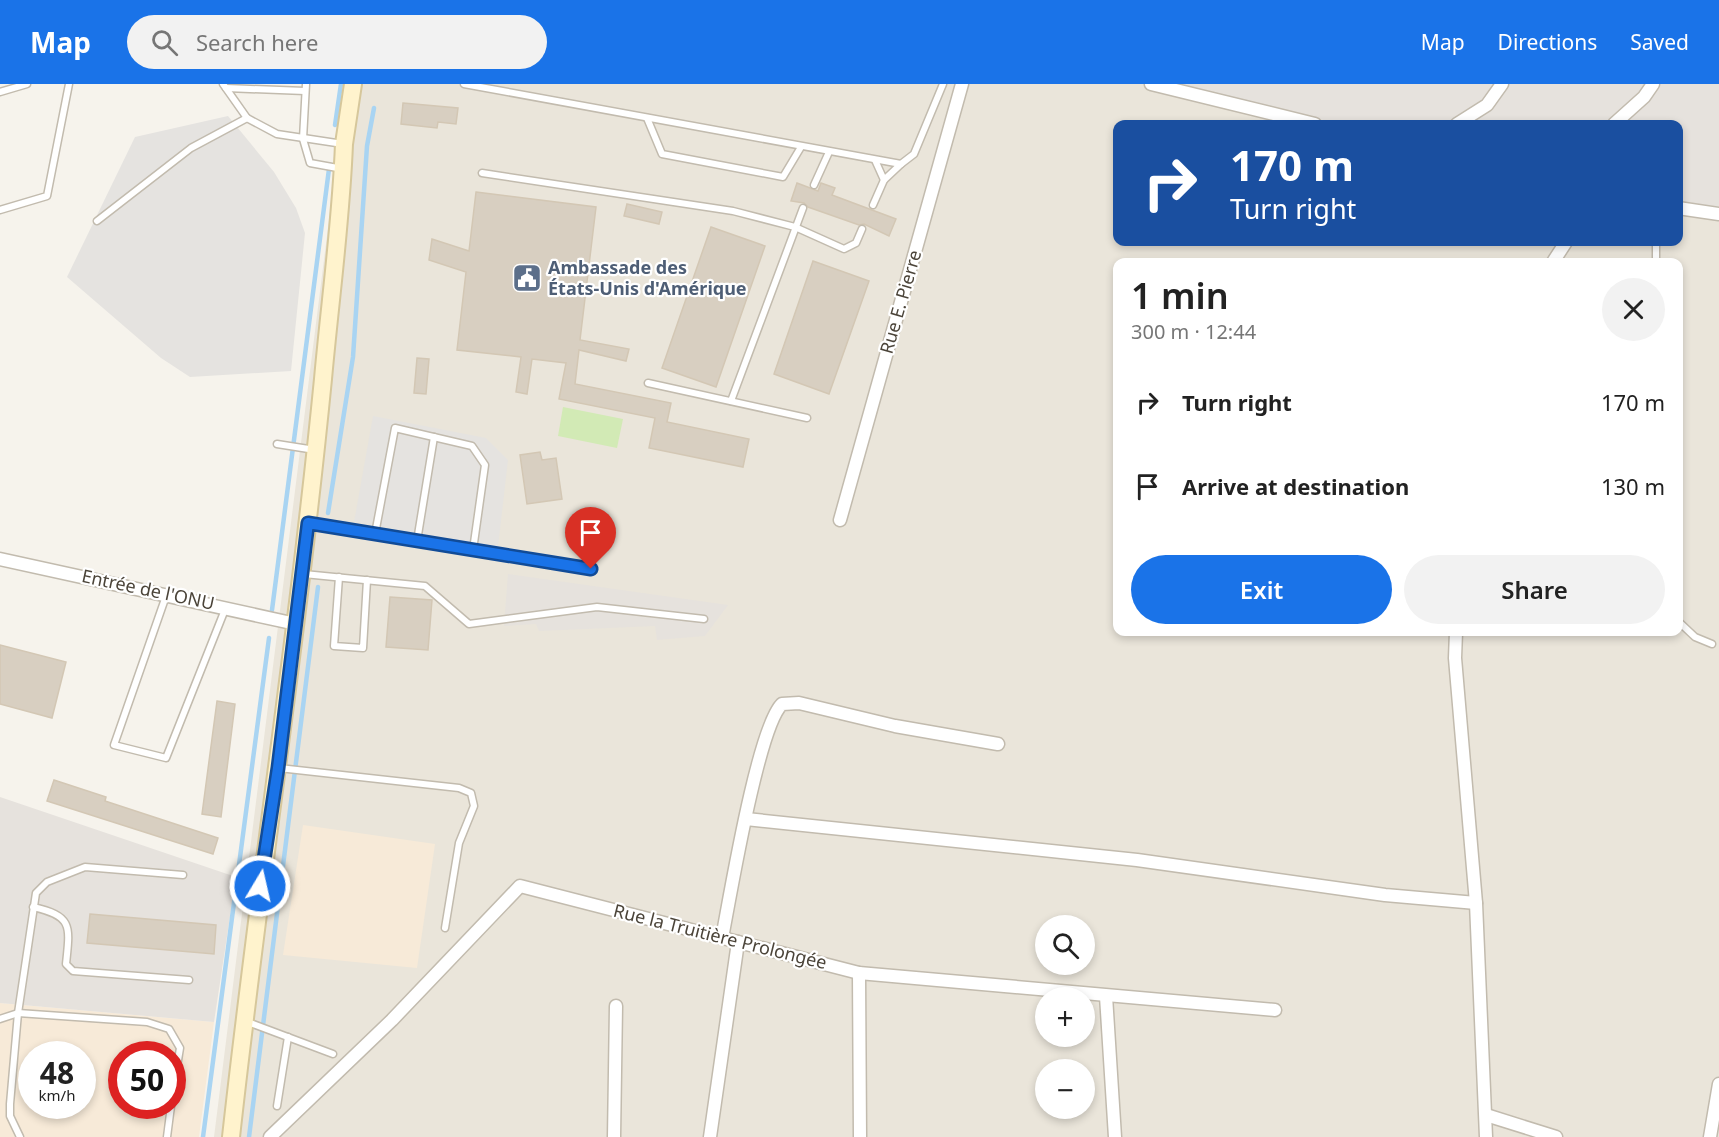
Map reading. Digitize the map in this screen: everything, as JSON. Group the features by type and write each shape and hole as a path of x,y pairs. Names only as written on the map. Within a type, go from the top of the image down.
{"main road":[{"path":"231,1137 257,910 278,768 308,523 344,144 353,84"}],"street":[{"name":"Rue E. Pierre","path":"840,520 962,84"},
{"path":"1151,84 1299,120"},
{"path":"1463,120 1487,105 1502,84"},
{"path":"1618,120 1644,97 1653,84"},
{"path":"1683,209 1719,214"},
{"name":"Entrée de l'ONU","path":"0,559 296,624"},
{"path":"1456,636 1455,658 1476,903 1486,1137"},
{"path":"722,938 746,819 771,718 782,704 789,702 895,726 998,744"},
{"path":"746,819 1137,860 1385,895 1476,903"},
{"name":"Rue la Truitière Prolongée","path":"270,1137 392,1020 520,886 859,973 1275,1010"},
{"path":"710,1137 738,942"},
{"path":"859,973 860,1137"},
{"path":"1106,996 1115,1137"},
{"path":"614,1137 616,1006"},
{"path":"1710,1137 1719,1084"},
{"path":"1486,1115 1556,1137"}],"lane":[{"path":"0,92 27,84"},
{"path":"0,210 47,196 69,84"},
{"path":"464,84 901,164"},
{"path":"873,206 884,180 914,154 943,84"},
{"path":"224,86 248,118 277,134 344,144"},
{"path":"224,86 306,88 303,139 310,163 343,169"},
{"path":"97,221 191,148 248,118"},
{"path":"647,118 662,154 783,177 801,147"},
{"path":"814,185 829,152"},
{"path":"875,160 884,180"},
{"path":"482,173 734,211 795,227 844,249 856,243 862,229"},
{"path":"731,401 803,208"},
{"path":"648,383 807,418"},
{"path":"375,534 395,428 472,446 485,465 473,550"},
{"path":"417,541 434,437"},
{"path":"277,444 316,450"},
{"path":"308,523 591,569"},
{"path":"301,573 425,586 469,624 597,607 704,619"},
{"path":"339,577 334,646 363,648 367,580"},
{"path":"167,594 114,746 166,758 226,607"},
{"path":"1683,626 1695,637 1712,644"},
{"path":"278,768 459,788 471,793 474,806 455,860 445,928"},
{"path":"20,1137 10,1116 10,1104 18,1013 36,894 47,882 85,867 183,875"},
{"path":"33,907 55,912 65,919 69,930 66,964 73,971 189,980"},
{"path":"0,1019 18,1013 147,1022 169,1029 176,1041"},
{"path":"244,1021 333,1054"},
{"path":"278,1106 288,1037"},
{"path":"167,1137 169,1119"}],"shaded area":[{"path":"346,84 1178,84 1323,120 1113,120 1113,246 1683,246 1683,202 1719,207 1719,1137 214,1137"},
{"path":"1178,84 1719,84 1719,207 1683,202 1683,120 1323,120"},
{"path":"228,116 274,172 296,208 305,233 291,371 190,377 161,358 67,277 135,137"},
{"path":"373,416 486,438 508,460 498,547 354,522"},
{"path":"508,574 728,605 705,636 657,640 655,626 539,631 536,624 504,626"},
{"path":"0,797 236,877 214,1022 0,1003"},
{"path":"303,825 435,844 417,968 283,955"},
{"path":"0,1003 214,1022 199,1137 0,1137"}],"green space":[{"path":"563,407 623,419 617,448 558,436"}],"building":[{"path":"403,103 458,108 456,124 438,122 437,128 401,124"},
{"path":"797,183 818,191 821,183 835,188 832,195 896,219 889,236 864,224 859,225 808,207 804,203 791,201"},
{"name":"Ambassade des États-Unis d'Amérique","path":"476,192 596,207 580,340 629,349 626,361 579,350 575,384 671,403 667,422 749,439 743,467 649,448 655,418 559,399 566,363 532,359 527,394 516,392 521,357 457,350 466,272 429,260 432,239 469,251"},
{"path":"627,204 662,212 659,224 624,216"},
{"path":"711,227 765,246 716,387 662,368"},
{"path":"813,261 869,281 829,394 774,374"},
{"path":"417,358 429,359 426,394 414,393"},
{"path":"540,452 542,460 556,458 562,499 527,504 520,455"},
{"path":"390,597 432,600 428,650 386,647"},
{"path":"0,645 66,662 52,718 0,704"},
{"path":"217,701 235,704 221,817 202,814"},
{"path":"54,780 106,797 105,801 218,838 213,854 47,801"},
{"path":"90,914 216,925 214,954 87,943"}],"waterway":[{"path":"335,125 341,84"},
{"path":"328,513 353,357 367,146 374,108"},
{"path":"272,610 329,169"},
{"path":"249,1137 318,587"},
{"path":"203,1137 269,638"}],"place":[{"name":"Ambassade des États-Unis d'Amérique","path":"527,278"}],"route":[{"path":"260,886 278,768 308,523 591,569"}]}
